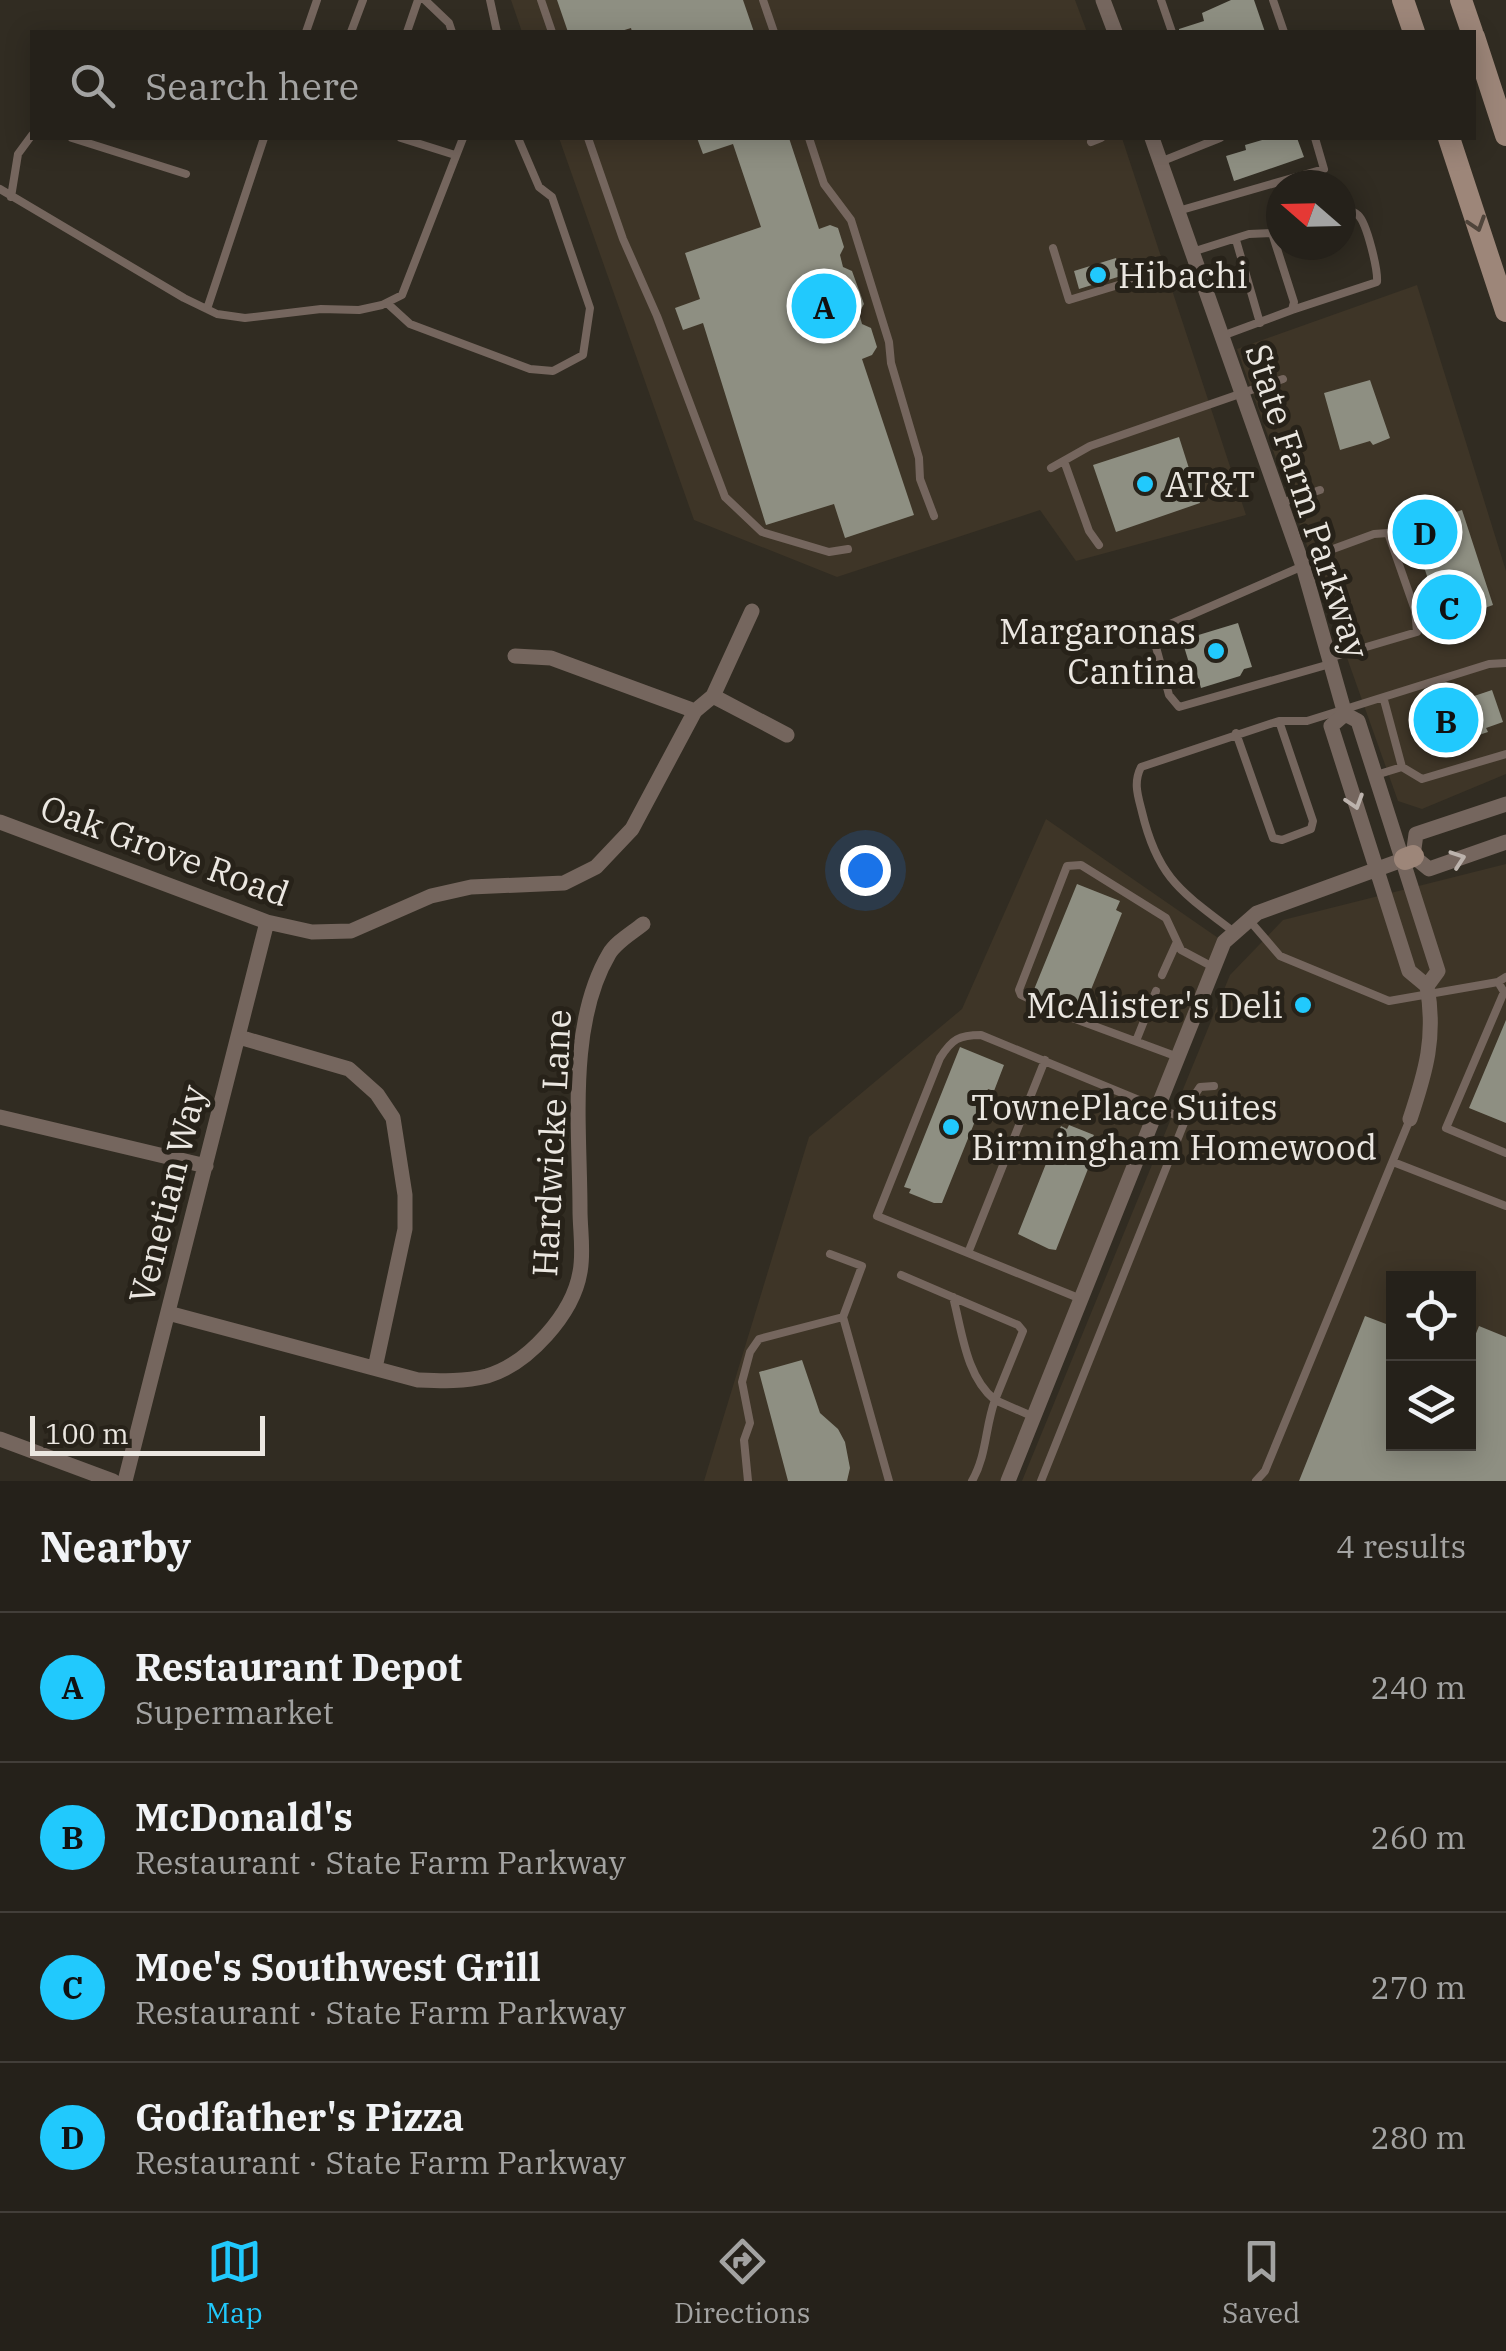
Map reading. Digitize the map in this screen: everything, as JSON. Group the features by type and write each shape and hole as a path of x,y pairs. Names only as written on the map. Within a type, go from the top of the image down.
{"main road":[{"path":"1403,0 1413,30"},
{"path":"1461,0 1471,30"},
{"path":"1476,44 1506,135"},
{"path":"1449,140 1506,311"}],"street":[{"path":"1103,0 1113,30"},
{"name":"State Farm Parkway","path":"1153,140 1302,563 1344,711 1358,721 1409,858 1438,971 1428,991"},
{"name":"Oak Grove Road","path":"0,822 267,922 312,932 351,931 431,896 471,887 564,883 596,866 632,829 694,710 713,696 752,611"},
{"path":"515,656 551,658 694,710"},
{"path":"713,696 787,736"},
{"name":"State Farm Parkway","path":"1344,711 1332,726 1408,971 1428,991 1432,1012 1430,1060 1410,1119"},
{"path":"1409,858 1416,834 1506,804"},
{"path":"1008,1481 1224,942 1256,913 1376,868 1409,858 1429,869 1506,842"},
{"name":"Venetian Way","path":"125,1481 267,922"},
{"name":"Hardwicke Lane","path":"168,1314 418,1380 452,1382 491,1375 542,1342 568,1308 580,1271 580,1069 588,999 610,950 643,924"},
{"path":"239,1037 349,1069 377,1094 393,1118 406,1228 375,1368"},
{"path":"0,1116 206,1166"},
{"path":"0,1438 114,1481"}],"lane":[{"path":"307,30 317,0"},
{"path":"353,30 362,0"},
{"path":"408,30 422,0 451,30"},
{"path":"490,0 497,30"},
{"path":"541,0 551,30"},
{"path":"763,0 773,30"},
{"path":"1162,0 1171,30"},
{"path":"1273,0 1283,30"},
{"path":"11,197 18,154 30,138"},
{"path":"78,140 186,174"},
{"path":"207,309 263,140"},
{"path":"407,140 454,155"},
{"path":"0,189 207,309 245,318 359,310 402,295 462,140"},
{"path":"387,303 410,324 530,369 553,370 583,354 590,308 552,197 539,186 519,140"},
{"path":"589,140 623,239 725,497 762,532 829,552 848,549"},
{"path":"810,140 824,184 851,220 889,342 891,363 919,458 920,479 934,516"},
{"path":"1092,142 1096,140"},
{"path":"1160,162 1215,140"},
{"path":"1178,211 1324,169 1315,140"},
{"path":"1222,336 1376,282 1378,269 1356,214"},
{"path":"1192,252 1266,232"},
{"path":"1236,240 1260,322"},
{"path":"1053,248 1068,300 1138,279"},
{"path":"1283,260 1294,302 1292,310"},
{"path":"1051,468 1090,446 1283,378"},
{"path":"1064,461 1090,531 1100,546"},
{"path":"1281,503 1320,490"},
{"path":"1388,533 1415,610 1418,632 1179,707 1169,696 1156,647 1168,625 1302,563 1374,534 1388,533"},
{"path":"1234,932 1176,886 1157,861 1135,786 1140,767 1236,733 1279,721 1307,721 1490,664 1506,663"},
{"path":"1384,700 1402,767"},
{"path":"1236,733 1273,838 1282,840 1311,828 1313,821 1279,721"},
{"path":"1376,775 1402,767 1422,778 1506,754"},
{"path":"1178,1056 1059,1013 1027,999 1019,990 1066,866 1081,865 1166,918 1176,944 1213,968"},
{"path":"1249,920 1280,956 1388,1001 1502,980 1504,992 1446,1128 1506,1153"},
{"path":"1162,975 1176,944"},
{"path":"1136,1042 1156,991"},
{"path":"1081,1299 877,1216 940,1058 950,1042 961,1035 981,1035 1185,1119"},
{"path":"968,1253 1044,1060"},
{"path":"1042,1481 1185,1119 1200,1087 1214,1086"},
{"path":"1256,1481 1272,1456 1410,1119"},
{"path":"1392,1162 1506,1206"},
{"path":"830,1254 862,1266 843,1317 890,1481"},
{"path":"901,1275 1018,1324 1023,1331 995,1400 982,1463 972,1481"},
{"path":"953,1297 981,1389 995,1400 1034,1417"},
{"path":"748,1481 744,1440 750,1423 742,1382 750,1352 759,1340 843,1317"}],"shaded area":[{"path":"511,0 1075,0 1086,30 521,30"},
{"path":"560,140 1123,140 1246,515 1076,561 1040,510 837,577 694,520"},
{"path":"1417,285 1506,571 1506,774 1422,809 1398,801 1237,349"},
{"path":"1046,819 1224,942 1008,1481 704,1481 809,1137 962,1009"},
{"path":"1506,864 1506,1481 1022,1481 1230,975 1283,920"}],"building":[{"path":"557,0 743,0 753,30 631,28 567,30"},
{"path":"1231,0 1254,0 1264,30 1179,30 1204,21 1202,13"},
{"path":"698,140 790,140 819,229 830,225 838,228 844,247 840,255 843,267 852,271 864,304 859,313 862,324 871,328 877,347 872,355 862,359 914,515 845,538 834,504 766,525 703,323 683,330 675,308 700,299 685,253 761,227 733,144 703,154"},
{"path":"1262,140 1298,140 1304,157 1234,181 1226,156 1246,150 1245,145"},
{"name":"Hibachi","path":"1116,258 1121,276 1079,289 1074,271"},
{"path":"1370,380 1390,438 1340,450 1324,393"},
{"path":"1179,437 1200,503 1116,532 1093,465"},
{"path":"1462,510 1493,605 1479,610 1482,617 1452,627 1449,620 1442,622 1411,527"},
{"path":"1238,623 1252,667 1244,669 1240,676 1201,688 1197,674 1193,676 1182,640"},
{"path":"1492,690 1503,722 1486,728 1488,732 1427,752 1415,716"},
{"path":"1077,884 1120,901 1116,910 1122,913 1084,1007 1078,1004 1075,1011 1033,992"},
{"path":"1506,1020 1506,1123 1469,1108"},
{"path":"960,1047 1004,1065 994,1091 988,1089 942,1203 934,1203 904,1187"},
{"path":"1069,1125 1099,1141 1056,1250 1018,1234 1061,1126 1067,1129"},
{"path":"1365,1316 1386,1324 1386,1451 1476,1451 1476,1333 1479,1326 1506,1337 1506,1481 1299,1481"},
{"path":"802,1360 820,1413 838,1429 845,1442 850,1468 847,1481 788,1481 759,1372"}],"place":[{"name":"Hibachi","path":"1098,275"},
{"name":"Restaurant Depot","path":"824,306"},
{"name":"AT&T","path":"1145,484"},
{"name":"Godfather's Pizza","path":"1425,532"},
{"name":"Moe's Southwest Grill","path":"1449,607"},
{"name":"Margaronas Cantina","path":"1216,651"},
{"name":"McDonald's","path":"1446,720"},
{"name":"McAlister's Deli","path":"1303,1005"},
{"name":"TownePlace Suites Birmingham Homewood","path":"951,1127"}]}
